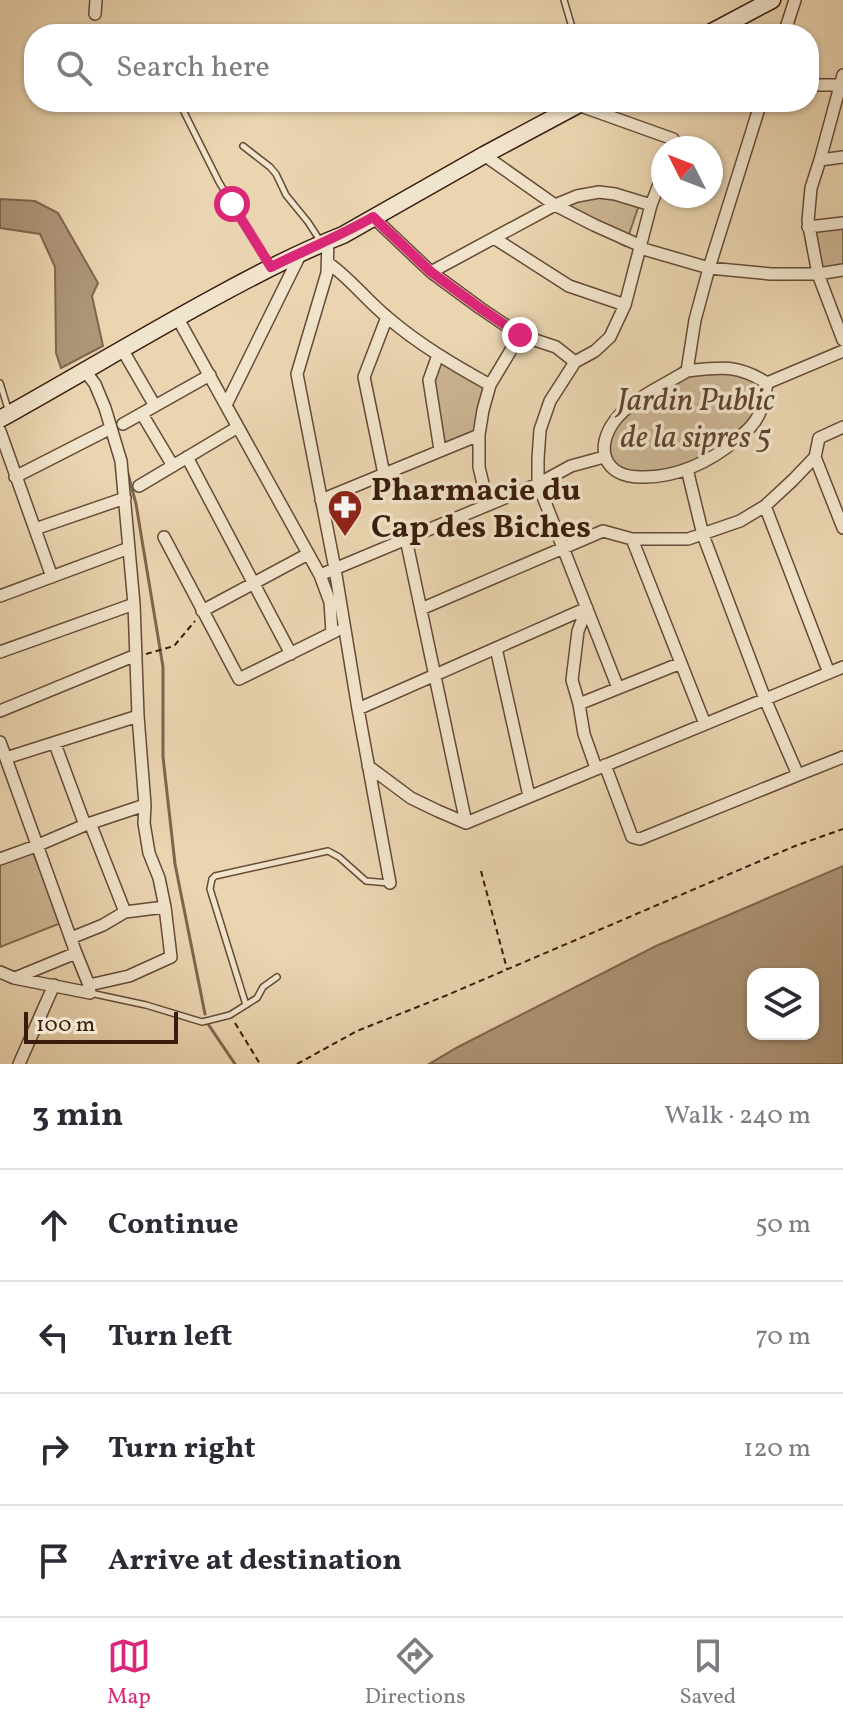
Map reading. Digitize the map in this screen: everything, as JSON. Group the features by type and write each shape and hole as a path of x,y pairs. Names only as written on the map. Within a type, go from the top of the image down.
{"street":[{"path":"95,14 96,0"},
{"path":"727,24 772,0"},
{"path":"787,24 795,0"},
{"path":"819,84 842,82 813,177 808,227 818,274 843,340"},
{"path":"5,417 177,317 271,267 343,235 564,112"},
{"path":"604,112 665,136"},
{"path":"687,371 695,320 709,268 758,112"},
{"path":"484,155 555,205 640,247 709,268 771,274 818,274 843,270"},
{"path":"820,160 843,157"},
{"path":"431,272 577,196 599,192 651,205 625,305 610,337 595,351 575,362 550,401 540,430 538,484 618,688"},
{"path":"373,217 431,272 480,308 520,335 556,347 575,362"},
{"path":"808,227 843,223"},
{"path":"494,238 569,286 625,305"},
{"path":"325,242 327,273 297,374 390,883"},
{"path":"226,405 302,252"},
{"path":"328,263 387,317 438,355 490,385"},
{"path":"177,317 320,575 330,602 332,633"},
{"path":"384,474 364,377 387,317"},
{"path":"488,505 479,467 483,410 490,385 520,335"},
{"path":"122,349 155,406"},
{"path":"767,383 843,351"},
{"path":"438,355 429,380 440,450"},
{"path":"734,368 767,383 759,416 751,427 721,453 687,469 639,478 611,466 604,457 607,432 617,418 627,408 687,371 734,368"},
{"path":"0,972 14,978 90,989 169,959 171,953 159,878 149,853 144,823 134,604 117,426 85,371"},
{"path":"15,477 142,414 210,375"},
{"path":"142,414 173,466"},
{"path":"139,486 238,427"},
{"path":"421,609 603,531 632,539 688,539 740,521 765,506 815,457 819,438 843,427"},
{"path":"0,431 52,577"},
{"path":"321,500 479,435"},
{"path":"187,457 291,654"},
{"path":"320,575 538,484 571,466 604,457"},
{"path":"815,457 843,528"},
{"path":"687,469 703,535 765,699 798,775"},
{"path":"35,529 125,498"},
{"path":"765,506 829,673"},
{"path":"164,537 239,679 344,627"},
{"path":"406,539 466,823"},
{"path":"632,539 705,724"},
{"path":"1,594 129,548"},
{"path":"202,611 308,554"},
{"path":"0,652 134,604"},
{"path":"358,709 587,608"},
{"path":"587,608 578,631 572,680 584,734 632,837 640,839 843,757"},
{"path":"496,648 529,796"},
{"path":"0,711 136,655"},
{"path":"579,704 681,663"},
{"path":"368,766 411,798 466,823 843,667"},
{"path":"6,758 138,716"},
{"path":"0,742 90,989"},
{"path":"55,744 125,912"},
{"path":"0,859 87,824 145,805"},
{"path":"71,938 125,912 165,907"},
{"path":"14,978 76,953"},
{"path":"19,1064 54,985"}],"lane":[{"path":"564,0 571,24"},
{"path":"184,112 219,182 271,267"},
{"path":"243,146 276,174 286,195 325,242"},
{"path":"0,383 5,417"},
{"path":"246,1005 210,889 215,876 328,851 366,881 390,883"},
{"path":"90,989 202,1022 230,1015 257,998 263,987 277,977"}],"path":[{"path":"154,652 174,646 202,611"},
{"path":"297,1064 357,1031 795,846 843,829"},
{"path":"481,871 507,969"},
{"path":"230,1015 260,1064"}],"green space":[{"path":"600,193 640,202 625,246 555,208"},
{"path":"843,223 843,269 820,274 810,226"},
{"path":"438,357 489,386 477,437 444,448 432,380"},
{"name":"Jardin Public de la sipres 5","path":"734,369 765,386 757,415 722,454 655,478 622,471 604,456 609,431 627,406 687,372"},
{"path":"32,850 61,923 0,947 0,863"}],"shaded area":[{"path":"0,199 35,201 58,213 98,283 92,296 103,346 61,368 56,353 55,267 40,234 0,228"},
{"path":"843,866 843,1064 429,1064 656,946"}],"waterway":[{"path":"128,474 136,504 163,667 163,757 175,864 205,1014"},
{"path":"208,1024 235,1064"}],"place":[{"name":"Pharmacie du Cap des Biches","path":"345,538"}],"route":[{"path":"232,204 271,267 343,235 373,217 431,272 520,335"}]}
